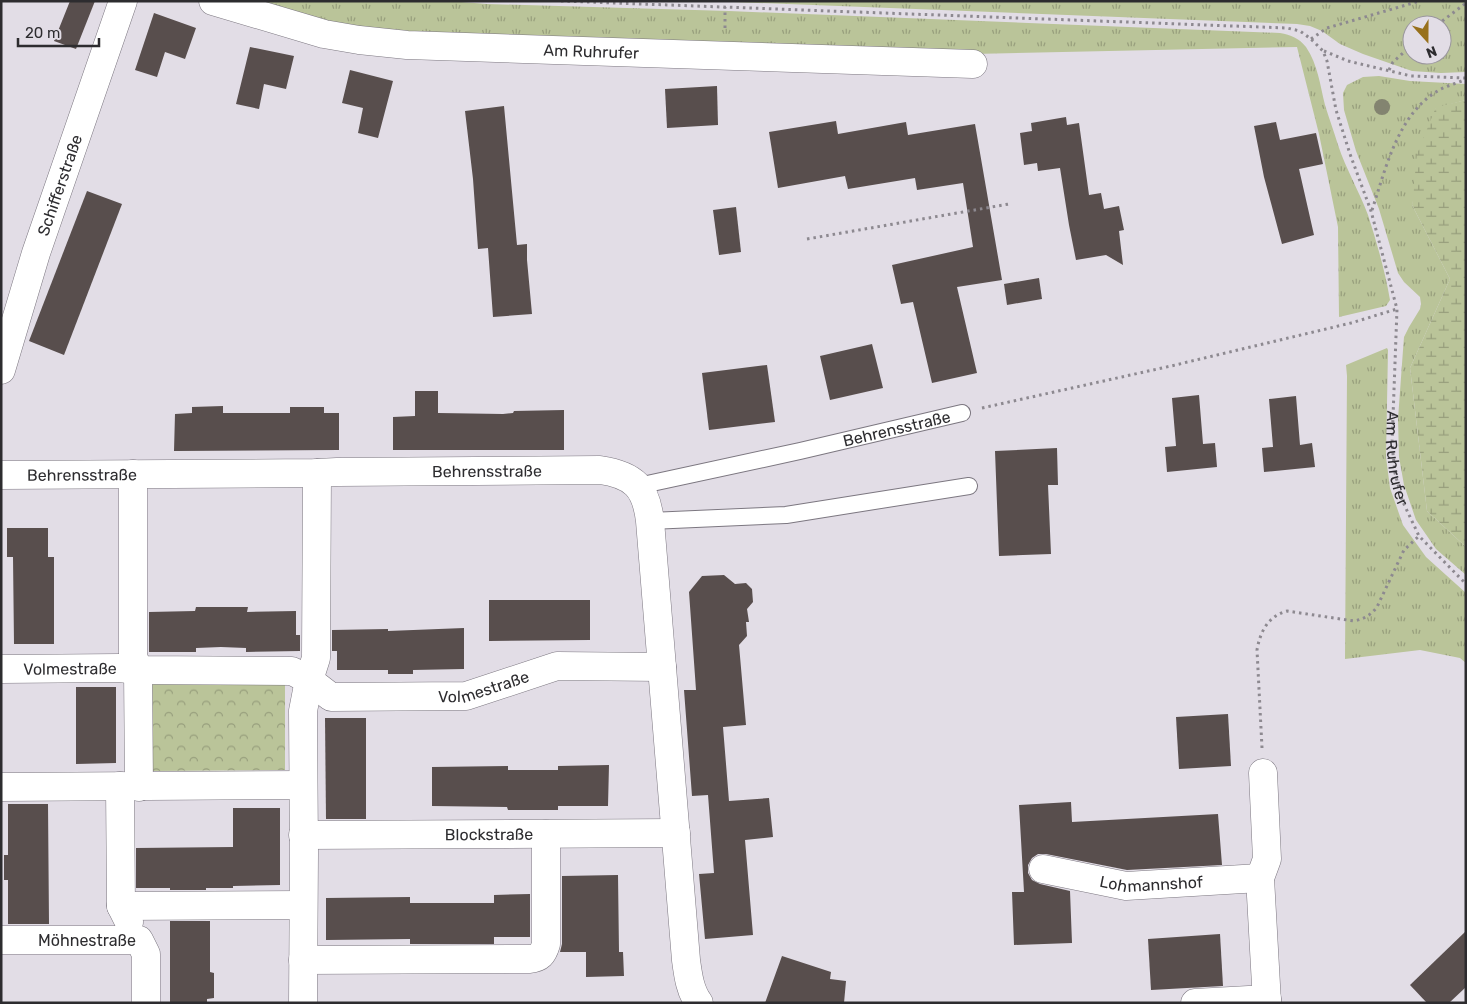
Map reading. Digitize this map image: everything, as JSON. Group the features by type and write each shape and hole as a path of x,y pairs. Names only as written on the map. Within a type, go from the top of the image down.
{"street":[{"name":"Schifferstraße","path":"1,370 36,253 123,1"},
{"name":"Am Ruhrufer","path":"213,1 324,34 407,45 973,64"},
{"name":"Behrensstraße","path":"1,475 600,470 626,477 638,486"},
{"path":"303,1003 303,711 309,680 316,658 317,473"},
{"name":"Volmestraße","path":"133,474 133,656 138,670 120,906 139,940"},
{"path":"638,486 648,504 650,521 686,960 691,988 694,996 700,1003"},
{"name":"Volmestraße","path":"1,669 119,668 138,670 292,671 309,680 332,697 466,696 557,666 662,667"},
{"path":"1196,1003 1267,1001 1260,878 1267,859 1263,773"},
{"path":"1,787 303,785"},
{"name":"Blockstraße","path":"303,835 676,833"},
{"path":"303,960 535,959 544,951 546,944 546,834"},
{"name":"Lohmannshof","path":"1043,869 1126,886 1260,878"},
{"path":"120,906 303,905"},
{"name":"Möhnestraße","path":"1,940 139,940 146,954 146,1003"}],"lane":[{"name":"Behrensstraße","path":"638,486 962,413"},
{"path":"650,521 786,514 968,486"}],"path":[{"path":"561,1 1287,28 1300,31 1324,51 1348,61 1411,76 1466,79"},
{"path":"1311,39 1326,28 1420,1"},
{"path":"1450,15 1466,3"},
{"name":"Am Ruhrufer","path":"1324,51 1336,110 1371,211 1397,309 1392,420 1393,457 1402,500 1418,536 1466,584"},
{"path":"1388,70 1402,54"},
{"path":"1371,211 1394,148 1406,122 1422,104 1440,90 1466,79"},
{"path":"807,239 1010,204"},
{"path":"962,413 1350,323 1397,309"},
{"path":"1263,773 1257,650 1259,639 1267,624 1280,613 1287,611 1354,621 1363,619 1377,607 1404,550 1418,536"}],"green space":[{"path":"245,1 449,1 487,4 729,11 1280,33 1288,35 1298,39 1306,47 1313,61 1338,145 1368,215 1386,278 1390,300 1386,306 1339,317 1338,227 1319,134 1297,47 973,54 384,33 284,14"},
{"path":"709,1 1466,1 1466,72 1412,71 1340,44 1322,31 1310,26"},
{"path":"1379,76 1410,81 1466,84 1466,100 1436,108 1412,205 1450,279 1410,368 1427,511 1466,547 1466,575 1436,549 1416,520 1404,485 1399,457 1398,419 1404,337 1420,309 1420,297 1404,282 1398,273 1379,209 1356,151 1344,110 1343,93 1347,85 1363,77"},
{"path":"1466,100 1466,547 1427,511 1410,368 1450,279 1412,205 1417,154 1436,107"},
{"path":"1387,348 1386,457 1390,488 1403,525 1426,557 1466,593 1466,663 1460,658 1420,650 1345,659 1346,365"},
{"path":"285,681 285,770 151,771 151,682"}],"building":[{"path":"70,1 95,1 76,49 54,41"},
{"path":"154,13 196,28 185,59 165,52 157,77 135,70"},
{"path":"250,47 294,56 286,89 264,84 259,109 236,104"},
{"path":"350,70 393,81 378,138 358,133 363,108 342,103"},
{"path":"717,86 718,125 667,128 665,89"},
{"path":"504,106 517,245 527,244 532,314 493,317 488,248 478,249 473,179 465,111"},
{"path":"1066,117 1067,125 1079,123 1089,195 1101,193 1104,209 1119,206 1124,230 1119,231 1123,265 1106,255 1076,260 1060,168 1038,171 1037,163 1024,165 1020,133 1032,131 1031,123"},
{"path":"836,121 838,134 906,122 908,135 975,124 1002,280 957,287 977,373 932,383 913,302 901,304 892,265 973,247 963,183 917,190 915,178 848,189 845,176 778,188 769,132"},
{"path":"1276,122 1280,140 1316,133 1323,164 1299,169 1314,235 1282,244 1264,177 1254,126"},
{"path":"87,191 122,204 64,355 29,341"},
{"path":"736,207 741,252 719,255 713,210"},
{"path":"1039,278 1042,299 1007,305 1004,284"},
{"path":"872,344 883,388 830,400 820,356"},
{"path":"767,365 775,422 709,430 702,373"},
{"path":"415,391 438,391 438,413 503,414 513,413 514,411 564,410 564,450 393,450 393,417 415,416"},
{"path":"1199,395 1203,444 1215,443 1217,467 1167,472 1165,447 1176,446 1172,398"},
{"path":"1296,396 1300,445 1312,443 1315,467 1264,472 1262,448 1273,447 1269,399"},
{"path":"223,406 223,413 290,413 290,407 324,407 324,413 339,413 339,450 174,451 175,414 192,413 192,407"},
{"path":"1057,448 1058,485 1048,485 1051,554 999,556 995,451"},
{"path":"7,528 48,528 48,557 54,557 54,644 14,644 13,557 7,557"},
{"path":"724,575 735,584 746,583 752,589 753,602 747,609 749,622 746,622 747,636 739,645 746,725 723,727 729,801 769,798 773,837 745,840 753,935 705,939 699,874 714,873 708,795 692,796 684,690 696,690 689,592 702,576"},
{"path":"489,600 590,600 590,640 489,641"},
{"path":"196,607 248,607 247,612 296,611 296,635 300,635 300,651 246,652 246,648 221,647 196,648 196,652 149,652 149,612 195,611"},
{"path":"464,628 464,669 413,670 413,674 388,674 388,670 337,670 337,651 332,651 332,630 388,629 388,631"},
{"path":"76,687 116,687 116,763 76,764"},
{"path":"1228,714 1231,766 1179,769 1176,717"},
{"path":"325,718 366,718 366,819 326,819"},
{"path":"609,765 608,806 558,806 558,810 508,810 507,807 432,806 432,767 508,766 508,770 558,770 558,766"},
{"path":"1071,802 1072,822 1218,814 1222,865 1127,870 1038,854 1032,858 1028,865 1028,873 1032,880 1040,884 1070,891 1072,943 1014,945 1012,892 1024,892 1019,805"},
{"path":"8,804 48,804 49,924 8,924 8,880 4,880 4,855 8,855"},
{"path":"233,808 280,808 280,885 233,886 233,888 206,888 206,890 136,888 136,848 233,847"},
{"path":"618,875 619,952 623,952 624,976 586,977 586,952 560,952 562,944 562,876"},
{"path":"530,894 530,937 494,937 494,944 410,944 410,939 326,940 326,898 410,897 410,903 494,903 494,895"},
{"path":"170,921 210,921 210,972 214,973 214,998 207,999 207,1003 170,1003"},
{"path":"1466,931 1466,987 1449,1003 1427,1003 1410,985"},
{"path":"1220,934 1223,986 1151,990 1148,939"},
{"path":"782,956 831,972 830,979 846,981 844,1003 765,1003"}]}
